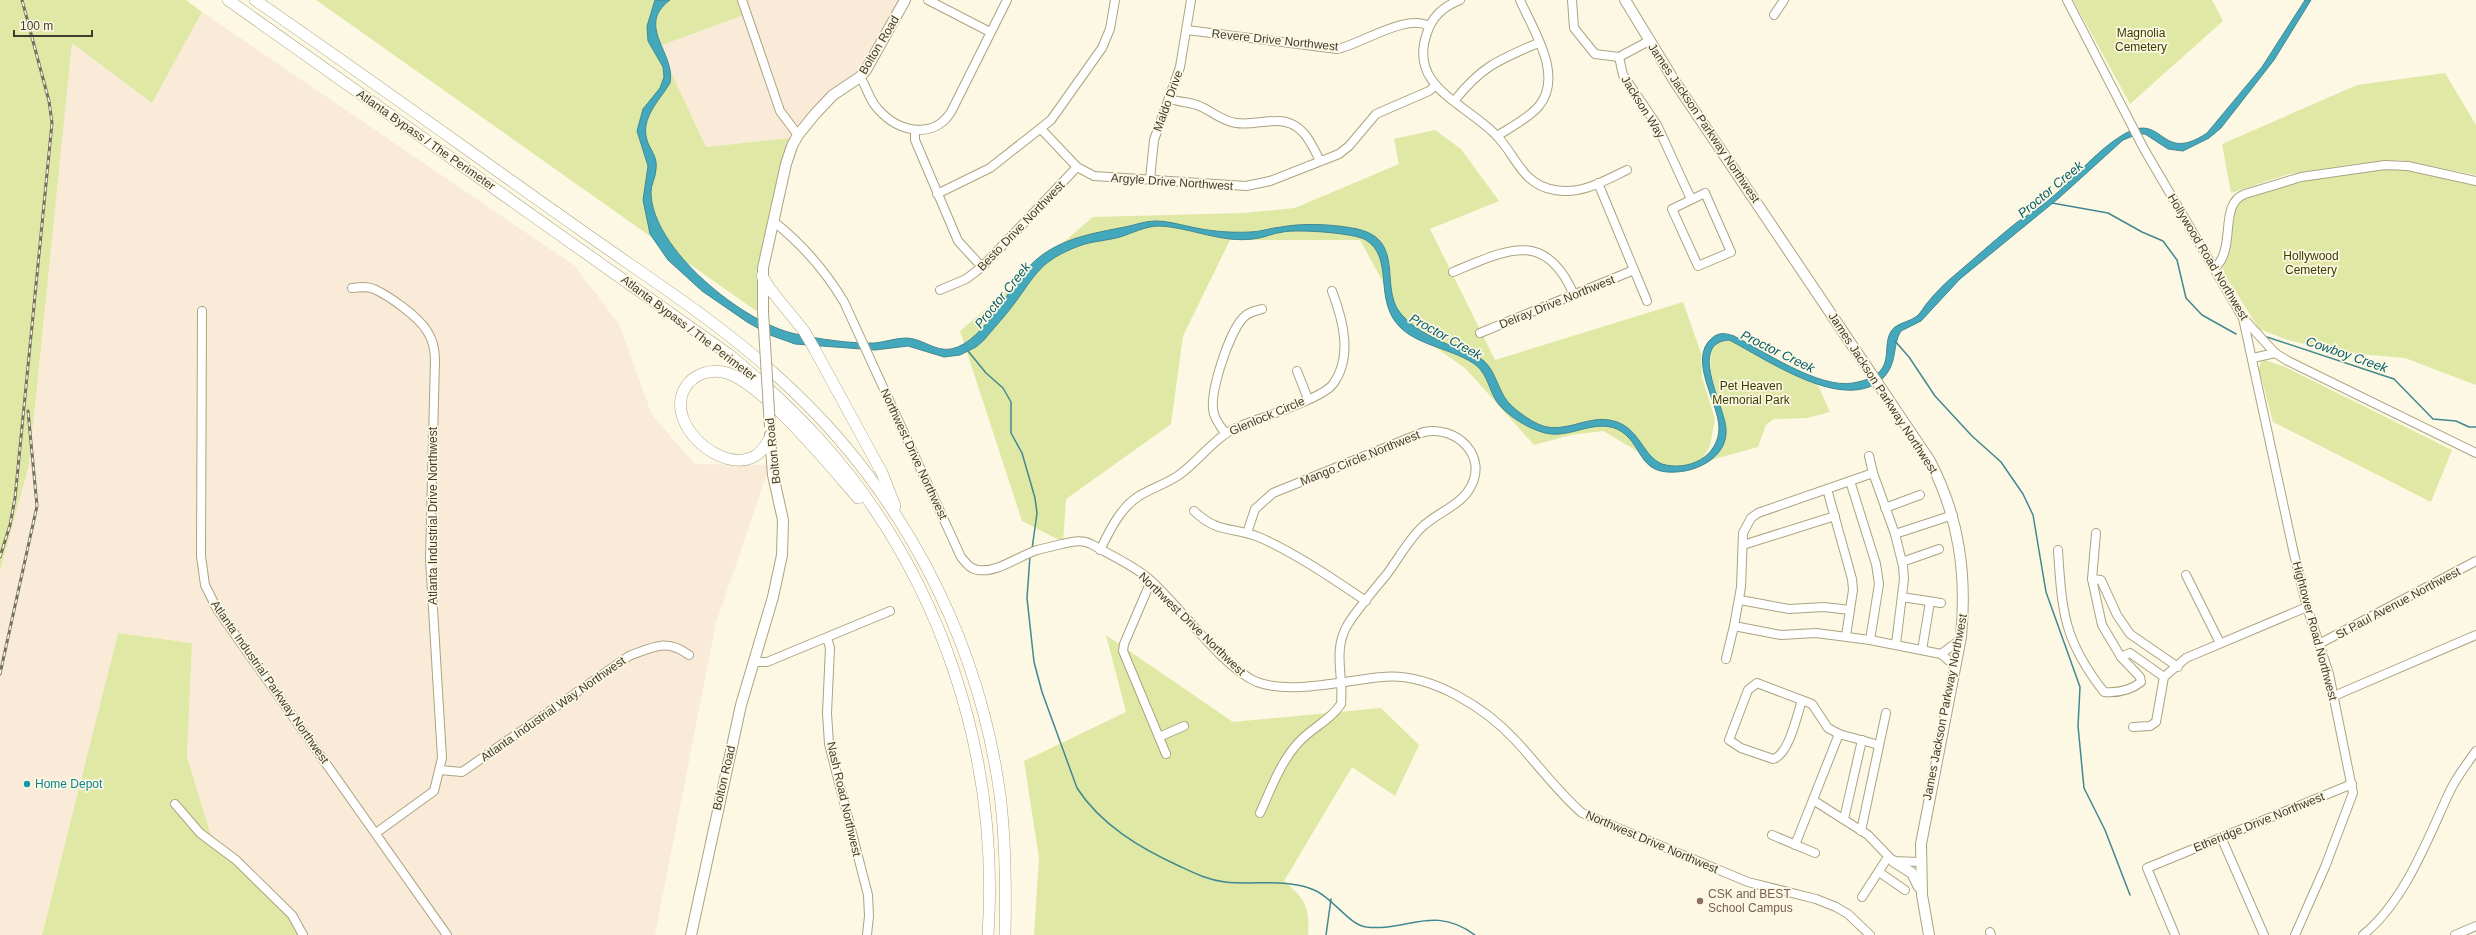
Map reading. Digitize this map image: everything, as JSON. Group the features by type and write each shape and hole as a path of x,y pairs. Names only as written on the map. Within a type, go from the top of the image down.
{"highway":[{"name":"Atlanta Bypass / The Perimeter","path":"255,0 376,83 759,359 831,430 863,469 899,520 928,571 951,619 972,673 993,757 1003,822 1007,882 1005,935"},
{"name":"Atlanta Bypass / The Perimeter","path":"231,2 731,356 786,405 821,441 853,480 894,540 922,593 938,628 963,695 983,790 989,842 990,883 988,935"},
{"path":"762,276 770,289 792,316 822,362 882,473 899,520"},
{"path":"770,432 760,452 745,460 734,460 710,450 694,438 684,423 680,408 685,388 694,378 707,372 726,373 743,381 799,432 894,540"}],"main road":[{"name":"Bolton Road","path":"691,935 720,795 741,705 755,662 773,597 784,541 784,520 773,475 762,276 786,164 798,135 833,95 860,77 870,63 905,0"},
{"name":"James Jackson Parkway Northwest","path":"1625,0 1649,40 1930,461 1953,515 1964,576 1964,604 1960,640 1925,816 1920,862 1922,892 1930,935"},
{"path":"1890,859 1912,873 1922,892"}],"street":[{"path":"742,0 780,111 798,135"},
{"path":"928,0 990,32"},
{"path":"860,77 879,110 897,123 915,130 933,128 947,118 1007,0"},
{"path":"937,194 990,168 1041,129 1060,109 1102,48 1110,28 1115,0"},
{"name":"Maldo Drive","path":"1150,179 1154,140 1170,99 1180,67 1191,0"},
{"path":"1460,0 1440,12 1429,26 1424,41 1422,61 1427,75 1435,86 1455,100 1497,136 1520,170 1540,186 1569,192 1582,190 1627,170"},
{"path":"1497,136 1532,112 1545,96 1548,84 1549,72 1520,0"},
{"path":"1572,0 1574,28 1588,49 1600,55 1619,57 1649,40"},
{"path":"1774,15 1784,0"},
{"name":"Hollywood Road Northwest","path":"2067,0 2130,122 2164,183 2244,318 2275,353 2304,370 2476,453"},
{"name":"Revere Drive Northwest","path":"1187,30 1337,48 1350,46 1405,24 1419,22 1429,26"},
{"path":"1455,100 1471,80 1485,67 1538,43"},
{"name":"Jackson Way","path":"1619,57 1623,75 1657,125 1691,200"},
{"name":"Argyle Drive Northwest","path":"1041,129 1077,167 1094,176 1246,186 1270,181 1320,161 1349,146 1376,114 1429,91 1435,86"},
{"path":"1170,99 1197,105 1220,118 1234,123 1250,124 1276,120 1291,124 1308,137 1320,161"},
{"path":"915,130 915,140 958,241 982,267"},
{"path":"2215,268 2225,255 2231,205 2237,197 2245,194 2300,178 2385,165 2408,166 2476,181"},
{"name":"Besto Drive Northwest","path":"940,290 966,279 982,267 1077,167"},
{"path":"1598,184 1647,301"},
{"path":"1705,193 1731,252 1698,266 1672,209 1691,200 1705,193"},
{"name":"Northwest Drive Northwest","path":"773,221 792,236 821,266 844,302 961,557 967,565 976,570 987,571 1037,550 1075,541 1088,543 1136,570 1151,581 1220,652 1246,676 1270,685 1314,686 1383,676 1403,676 1424,681 1444,689 1505,730 1568,800 1582,813 1748,882 1816,899 1836,907 1848,914 1870,935"},
{"path":"1454,272 1503,251 1529,250 1544,255 1557,265 1566,277 1574,295"},
{"name":"Delray Drive Northwest","path":"1480,333 1634,270"},
{"name":"Atlanta Industrial Drive Northwest","path":"352,288 363,286 373,289 414,316 428,331 434,349 430,559 442,758 434,791 376,833"},
{"name":"Glenlock Circle","path":"1100,550 1120,514 1131,502 1180,474 1225,433 1308,399 1332,386 1338,377 1343,364 1344,331 1332,291"},
{"path":"1225,433 1214,415 1214,389 1229,345 1241,319 1247,314 1262,309"},
{"name":"Atlanta Industrial Parkway Northwest","path":"202,311 201,556 205,585 217,609 447,935"},
{"name":"Hightower Road Northwest","path":"2244,318 2307,606 2334,696 2345,757 2352,784 2352,801 2296,935"},
{"path":"2253,358 2275,353"},
{"path":"1297,371 1308,399"},
{"name":"Mango Circle Northwest","path":"1247,533 1255,509 1274,494 1424,432 1440,430 1456,435 1467,445 1474,458 1475,473 1471,488 1461,499 1433,517 1420,529 1348,624 1341,640 1338,657 1341,682 1341,704 1337,710 1298,743 1284,762 1260,813"},
{"path":"1869,456 1873,473 1895,534 1902,562 1904,579 1896,644"},
{"path":"1726,659 1740,600 1745,527 1758,513 1873,473"},
{"path":"1850,481 1876,564 1879,584 1870,640"},
{"path":"1827,489 1852,580 1850,610 1846,636"},
{"path":"1885,508 1920,495"},
{"path":"1194,511 1204,521 1216,527 1247,533 1261,538 1366,601"},
{"path":"1895,534 1953,515"},
{"path":"1743,545 1835,516"},
{"path":"2058,550 2063,611 2077,652 2104,692 2112,693 2130,688 2141,682 2140,677 2121,657 2102,625 2092,579 2096,533"},
{"path":"1902,562 1940,549"},
{"name":"St Paul Avenue Northwest","path":"2319,644 2476,561"},
{"path":"2186,575 2220,643"},
{"path":"2092,579 2101,580 2117,615 2130,634 2178,667"},
{"path":"1151,581 1124,644 1123,651 1166,754"},
{"path":"1902,597 1941,603"},
{"path":"1740,600 1789,609 1824,607 1850,610"},
{"path":"1922,650 1930,602"},
{"path":"2133,727 2150,726 2156,722 2164,677 2178,667 2186,658 2307,606"},
{"path":"755,662 767,662 890,611"},
{"path":"1734,626 1792,636 1816,633 1896,644 1941,654 1955,666"},
{"path":"2334,696 2476,635"},
{"name":"Nash Road Northwest","path":"827,638 830,648 827,713 829,744 868,895 869,916 867,935"},
{"path":"1941,654 1960,640"},
{"name":"Atlanta Industrial Way Northwest","path":"440,770 462,772 629,656 648,648 667,644 678,647 689,655"},
{"path":"2121,657 2130,653 2164,677"},
{"path":"1802,700 1786,748 1778,757 1773,759 1741,748 1730,740 1751,686 1757,683 1802,700 1816,708 1828,728 1839,734 1879,745"},
{"path":"1862,831 1886,713"},
{"path":"1158,737 1184,726"},
{"path":"1795,845 1839,734"},
{"path":"1844,819 1862,740"},
{"path":"2363,935 2390,905 2404,884 2437,822 2448,794 2476,751"},
{"name":"Etheridge Drive Northwest","path":"2175,935 2147,868 2352,784"},
{"path":"1813,800 1862,831 1890,859 1920,862"},
{"path":"175,804 200,832 236,860 292,915 302,932"},
{"path":"1772,835 1815,852"},
{"path":"2221,838 2264,935"},
{"path":"1862,897 1890,859"},
{"path":"1879,872 1905,890"},
{"name":"Atlanta Industrial Parkway Northwest","path":"440,924 451,935"},
{"path":"2455,935 2476,926"}],"shaded area":[{"path":"744,0 906,0 893,25 846,87 799,137 706,147 659,45 750,13"},
{"path":"202,12 575,266 619,324 652,415 695,464 770,465 716,623 655,935 300,935 213,842 187,757 192,643 118,633 42,935 0,935 0,571 29,465 72,42 152,103"}],"green space":[{"path":"0,0 186,0 202,12 152,103 72,43 29,465 0,571"},
{"path":"316,0 744,0 750,13 659,46 706,147 799,137 760,267 766,318"},
{"name":"Magnolia Cemetery","path":"2073,0 2212,0 2223,21 2130,104"},
{"path":"2445,73 2476,125 2476,175 2400,160 2354,164 2289,174 2231,193 2222,144 2357,85"},
{"path":"1435,130 1461,149 1499,201 1430,229 1495,360 1683,302 1701,353 1702,377 1715,419 1710,446 1699,464 1666,468 1603,431 1571,435 1534,445 1466,369 1408,328 1360,240 1230,240 1183,336 1171,424 1066,499 1063,542 1022,521 960,331 1093,217 1243,213 1295,208 1399,164 1394,139"},
{"name":"Hollywood Cemetery","path":"2399,169 2476,186 2476,385 2405,358 2337,352 2288,340 2259,329 2225,275 2223,268 2230,244 2234,204 2245,196 2322,177 2357,171"},
{"name":"Pet Heaven Memorial Park","path":"1729,339 1794,375 1817,383 1830,412 1807,418 1774,419 1766,425 1758,447 1711,460 1717,455 1724,419 1711,373 1710,350 1717,342"},
{"path":"2264,360 2283,366 2452,450 2431,502 2273,422 2259,369 2261,362"},
{"path":"118,633 192,643 187,757 213,842 278,903 300,935 42,935"},
{"path":"1106,635 1233,722 1381,708 1419,745 1395,796 1352,767 1284,881 1297,893 1305,904 1308,917 1308,935 1034,935 1039,858 1024,761 1126,712"}],"water":[{"path":"655,0 670,0 660,10 656,20 656,30 668,61 670,83 652,110 646,124 647,140 656,161 656,172 651,192 655,214 666,237 683,259 704,281 728,300 752,316 775,327 796,334 836,341 875,343 906,338 918,340 939,349 951,349 964,344 975,335 997,310 1017,281 1037,259 1057,246 1079,237 1144,222 1156,221 1195,228 1234,232 1254,232 1298,225 1316,224 1352,228 1369,233 1380,242 1386,252 1395,304 1402,315 1415,327 1422,331 1463,351 1477,356 1484,361 1491,370 1511,406 1531,421 1542,426 1556,428 1599,420 1617,422 1631,431 1650,455 1656,460 1662,464 1682,466 1700,460 1708,454 1718,438 1718,418 1703,369 1705,347 1712,338 1722,334 1734,336 1808,375 1824,380 1839,383 1853,383 1869,379 1878,373 1884,366 1888,341 1890,334 1895,327 1917,316 1934,295 1949,280 2016,223 2059,191 2111,142 2135,129 2146,128 2155,131 2170,141 2179,143 2191,141 2207,133 2262,67 2305,0 2311,0 2274,60 2221,128 2209,138 2183,151 2168,149 2145,134 2138,134 2123,140 2059,198 1960,279 1921,321 1901,331 1898,336 1893,360 1888,371 1884,377 1868,387 1849,390 1828,387 1806,380 1784,370 1729,340 1717,344 1711,352 1709,363 1711,377 1726,429 1722,447 1710,460 1694,469 1676,472 1663,472 1647,463 1626,435 1617,429 1599,426 1563,434 1545,433 1512,417 1497,402 1484,374 1477,366 1458,355 1415,338 1398,325 1391,314 1387,303 1379,257 1374,248 1366,240 1350,235 1313,231 1290,231 1241,240 1160,226 1149,227 1120,237 1084,244 1056,257 1040,269 1011,308 984,340 976,347 960,355 944,357 908,346 875,350 795,344 770,335 747,322 702,291 668,260 650,234 643,200 648,166 637,131 643,109 660,88 664,77 663,67 648,41 647,26"}],"waterway":[{"name":"Cowboy Creek","path":"2052,203 2108,213 2142,232 2163,241 2177,260 2186,298 2202,315 2236,334"},
{"name":"Cowboy Creek","path":"2267,337 2394,379 2433,419 2456,421 2469,427 2476,427"},
{"path":"1895,341 1909,357 1935,396 1972,436 2001,462 2023,494 2033,515 2046,592 2080,687 2078,726 2084,788 2105,830 2130,895"},
{"path":"968,351 986,373 1003,388 1011,402 1011,433 1022,453 1035,498 1037,513 1032,549"},
{"path":"1030,556 1027,598 1034,662 1042,692 1077,788 1087,801 1110,824 1122,834 1164,859 1207,878 1235,883 1278,883 1299,885 1309,888 1325,897 1352,921 1359,925 1381,928 1420,921 1446,921 1460,926 1475,935"},
{"path":"1326,935 1331,899"}],"railway":[{"path":"0,557 10,525 15,498 52,123 49,101 22,0"},
{"path":"0,674 37,506 28,411"}],"place":[{"name":"Home Depot","path":"27,784"},
{"name":"CSK and BEST School Campus","path":"1700,901"}],"water label":[{"name":"Proctor Creek","path":"2050,189"},
{"name":"Proctor Creek","path":"1002,295"},
{"name":"Proctor Creek","path":"1446,336"},
{"name":"Proctor Creek","path":"1778,351"}]}
